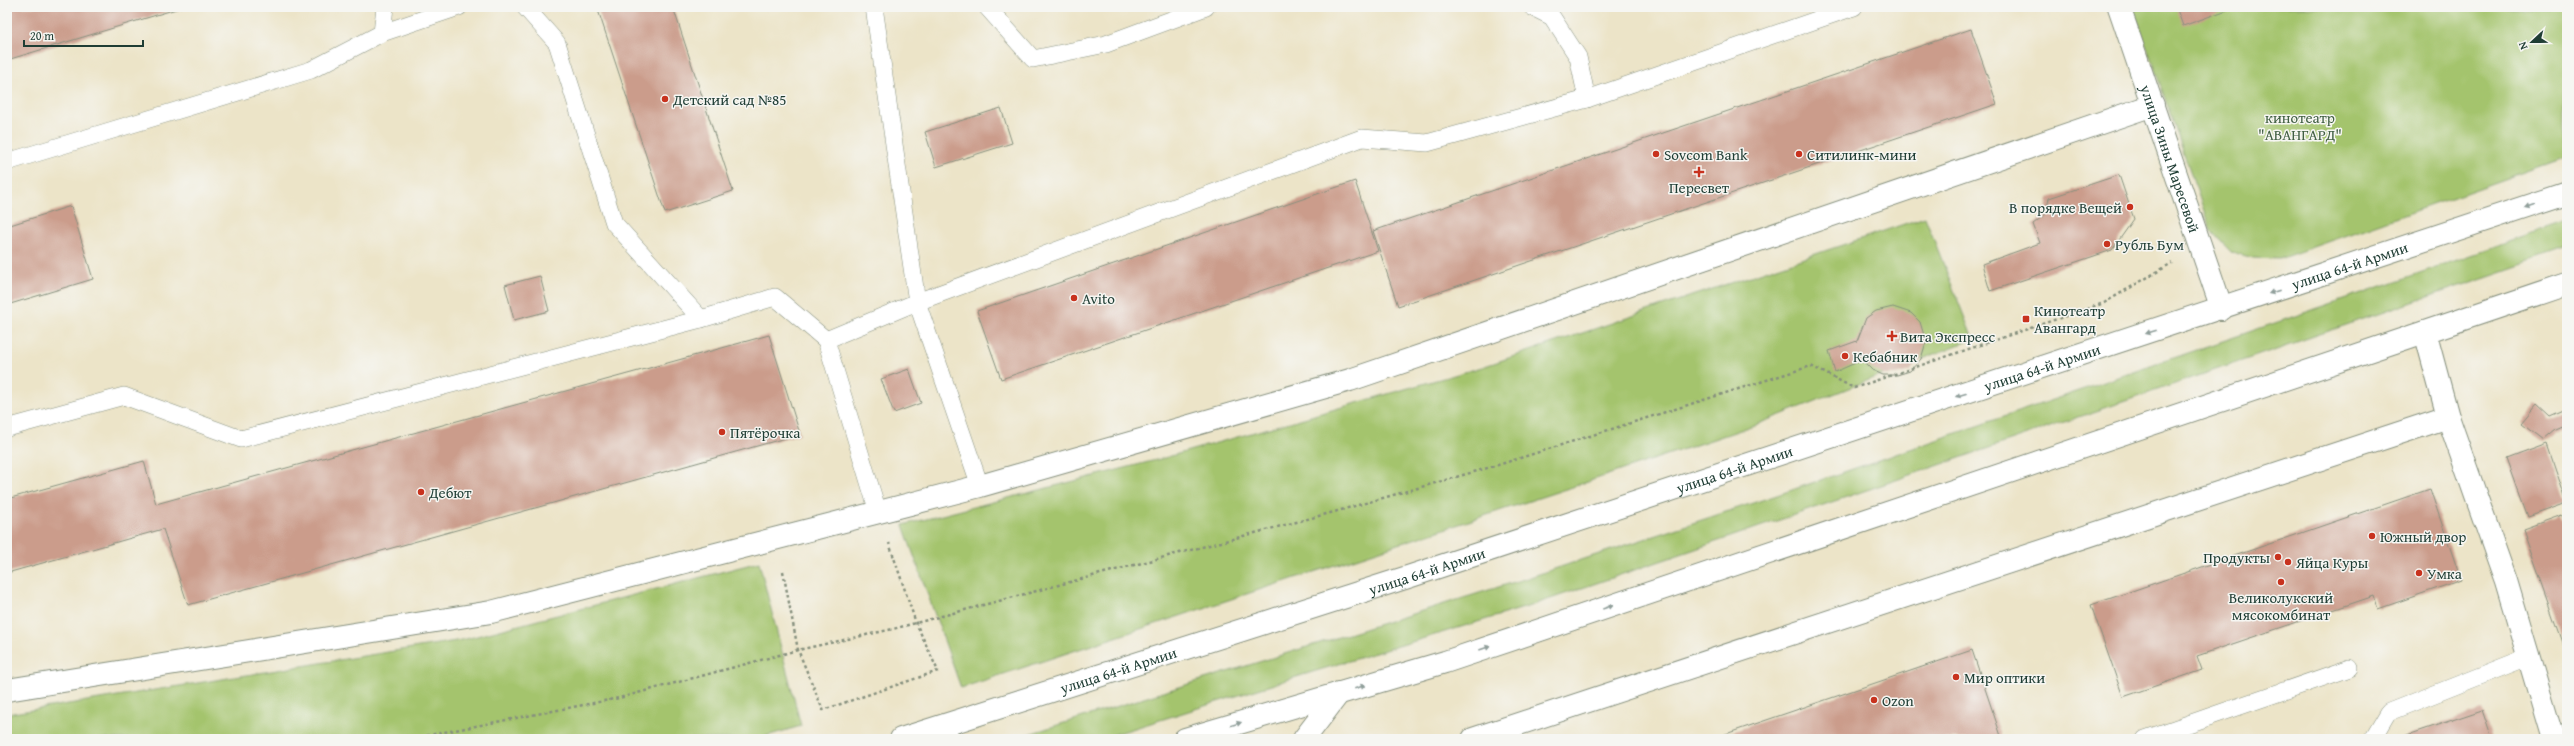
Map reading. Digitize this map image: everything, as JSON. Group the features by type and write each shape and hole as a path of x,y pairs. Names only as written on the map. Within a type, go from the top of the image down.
{"main road":[{"name":"улица Зины Маресевой","path":"2119,7 2222,309"},
{"path":"7,690 490,612 980,486 1350,380 2153,105"},
{"name":"улица 64-й Армии","path":"900,739 1411,576 2222,309 2567,193"},
{"path":"1185,739 1453,659 2567,284"},
{"path":"2425,332 2448,417 2506,581 2553,739"},
{"path":"1473,739 2448,417"},
{"path":"1304,739 1339,693"}],"lane":[{"path":"382,33 385,7"},
{"path":"7,162 311,70 382,33 459,7"},
{"path":"525,7 557,43 614,222 701,319"},
{"path":"874,7 917,302 980,486"},
{"path":"987,7 1033,58 1106,44 1206,7"},
{"path":"1532,7 1552,17 1578,57 1587,99"},
{"path":"826,340 917,302 1362,138 1427,143 1587,99 1854,7"},
{"path":"7,428 124,396 241,439 701,319 775,297 826,340 878,512"},
{"path":"2373,739 2389,712 2528,657"},
{"path":"2145,739 2350,668"}],"path":[{"path":"409,739 618,698 798,650 916,623 1349,508 1498,465 1811,366 1854,388 2104,303 2173,264 2170,256"},
{"path":"777,539 798,650 822,710 938,671 916,623 878,512"}],"green space":[{"name":"кинотеатр \"АВАНГАРД\"","path":"2133,7 2567,7 2567,157 2279,259 2252,258 2231,252 2211,231"},
{"path":"1925,217 1973,339 1755,425 1578,485 961,688 903,525 1164,458 1482,367"},
{"path":"2567,222 2567,249 1527,607 1306,674 1100,739 1013,739 1524,579 1786,492"},
{"path":"759,562 801,726 756,739 7,739 7,714 462,640"}],"building":[{"path":"7,7 183,7 7,60"},
{"name":"Детский сад №85","path":"597,7 673,7 733,191 665,213"},
{"path":"2176,7 2226,7 2227,10 2183,26"},
{"path":"1971,29 1997,104 1398,306 1373,231"},
{"path":"1001,108 1012,143 936,167 925,132"},
{"path":"2119,175 2134,219 2112,250 1990,291 1982,264 2040,243 2033,224 2046,214 2049,198"},
{"path":"1355,181 1378,251 1001,379 977,311"},
{"path":"71,206 93,279 7,305 7,226"},
{"path":"540,276 549,311 514,320 505,285"},
{"name":"Вита Экспресс","path":"1893,307 1911,313 1920,322 1926,342 1921,359 1910,371 1897,375 1883,375 1872,370 1862,360 1835,372 1829,351 1857,341 1866,318 1876,311"},
{"path":"769,335 800,434 188,605 163,529 7,573 7,499 144,461 156,504"},
{"path":"909,369 921,403 894,413 881,379"},
{"path":"2537,405 2551,418 2567,411 2567,425 2556,430 2544,440 2522,423"},
{"path":"2547,444 2567,503 2528,517 2507,459"},
{"path":"2430,489 2461,580 2378,609 2374,596 2197,656 2202,670 2123,697 2091,605"},
{"path":"2562,515 2567,528 2567,654 2523,529"},
{"path":"1972,650 2002,739 1711,739"},
{"path":"2482,710 2492,739 2406,739 2405,736"}],"place":[{"name":"Детский сад №85","path":"665,99"},
{"name":"Sovcom Bank","path":"1656,154"},
{"name":"Ситилинк-мини","path":"1799,154"},
{"name":"Пересвет","path":"1699,172"},
{"name":"В порядке Вещей","path":"2130,207"},
{"name":"Рубль Бум","path":"2107,244"},
{"name":"Avito","path":"1074,298"},
{"name":"Кинотеатр Авангард","path":"2026,319"},
{"name":"Вита Экспресс","path":"1892,336"},
{"name":"Кебабник","path":"1845,356"},
{"name":"Пятёрочка","path":"722,432"},
{"name":"Дебют","path":"421,492"},
{"name":"Южный двор","path":"2372,536"},
{"name":"Продукты","path":"2278,557"},
{"name":"Яйца Куры","path":"2288,562"},
{"name":"Умка","path":"2419,573"},
{"name":"Великолукский мясокомбинат","path":"2281,582"},
{"name":"Мир оптики","path":"1956,677"},
{"name":"Ozon","path":"1874,700"}]}
